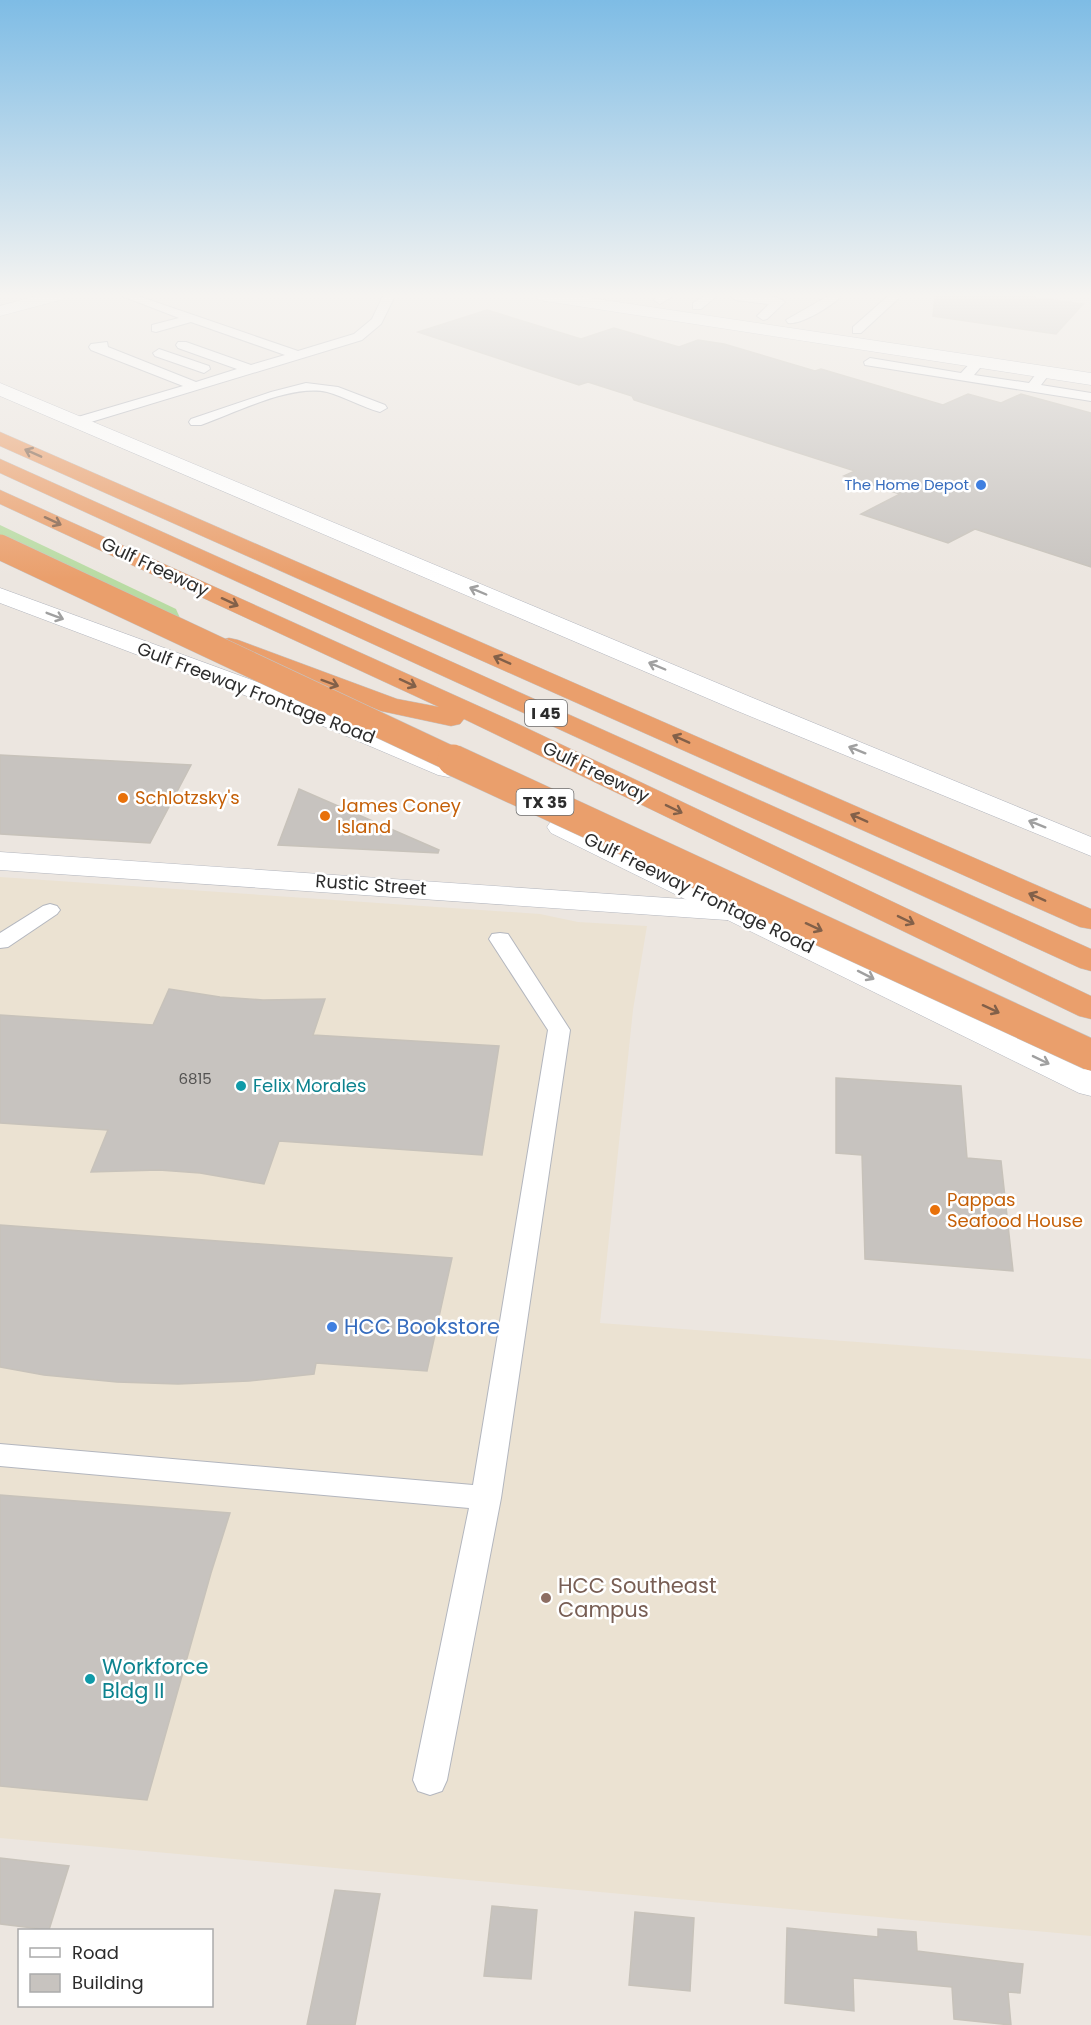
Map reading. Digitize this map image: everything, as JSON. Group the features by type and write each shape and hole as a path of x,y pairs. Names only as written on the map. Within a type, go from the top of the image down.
{"highway":[{"name":"I 45","path":"0,438 1091,920"},
{"name":"Gulf Freeway","path":"0,465 1091,961"},
{"name":"Gulf Freeway","path":"0,496 507,729 1091,1008"},
{"name":"TX 35","path":"0,547 198,642 1091,1055"},
{"path":"0,559 390,705 507,729"}],"main road":[{"path":"3,390 744,704 1091,847"},
{"path":"0,399 47,416 73,421"},
{"name":"Gulf Freeway Frontage Road","path":"0,595 306,709 452,771 1091,1085"},
{"name":"Rustic Street","path":"0,861 741,912"}],"lane":[{"path":"73,421 180,390"},
{"path":"196,422 290,390"},
{"path":"332,390 380,408"},
{"path":"1053,390 1091,397"},
{"path":"0,942 50,910"},
{"path":"430,1780 486,1498 559,1030 500,939"},
{"path":"0,1455 486,1498"}],"shaded area":[{"name":"HCC Southeast Campus","path":"0,877 540,914 578,922 647,926 633,1010 600,1323 1091,1359 1091,1936 0,1838"}],"green space":[{"path":"0,525 176,609 180,618 0,554"}],"building":[{"name":"The Home Depot","path":"615,390 894,390 943,405 968,394 1001,403 1021,394 1091,413 1091,567 975,529 948,543 861,514 900,494 844,476 855,471 634,400 632,396"},
{"path":"0,755 191,765 150,843 0,834"},
{"name":"James Coney Island","path":"299,789 439,850 438,853 278,845"},
{"name":"Felix Morales","path":"169,989 220,997 263,1000 325,999 313,1035 499,1046 482,1155 279,1141 264,1184 200,1173 159,1170 91,1172 108,1130 0,1123 0,1015 153,1025"},
{"name":"Pappas Seafood House","path":"836,1078 961,1086 967,1158 1001,1161 1013,1271 865,1259 862,1155 836,1153"},
{"path":"0,1225 452,1258 427,1371 316,1363 314,1374 249,1381 178,1384 117,1382 44,1375 0,1367"},
{"name":"Workforce Bldg II","path":"0,1495 230,1513 147,1800 0,1786"},
{"path":"0,1858 69,1866 49,1929 0,1924"},
{"path":"335,1890 380,1894 355,2025 307,2025"},
{"path":"492,1906 537,1910 531,1979 484,1976"},
{"path":"635,1912 694,1918 690,1991 629,1985"},
{"path":"787,1928 878,1937 878,1929 916,1932 917,1951 1023,1964 1020,1993 1008,1992 1011,2025 954,2019 952,1987 853,1978 854,2011 785,2003"}],"place":[{"name":"The Home Depot","path":"981,485"},
{"name":"Schlotzsky's","path":"123,798"},
{"name":"James Coney Island","path":"325,816"},
{"name":"Felix Morales","path":"241,1086"},
{"name":"Pappas Seafood House","path":"935,1210"},
{"name":"HCC Bookstore","path":"332,1327"},
{"name":"HCC Southeast Campus","path":"546,1598"},
{"name":"Workforce Bldg II","path":"90,1679"}]}
